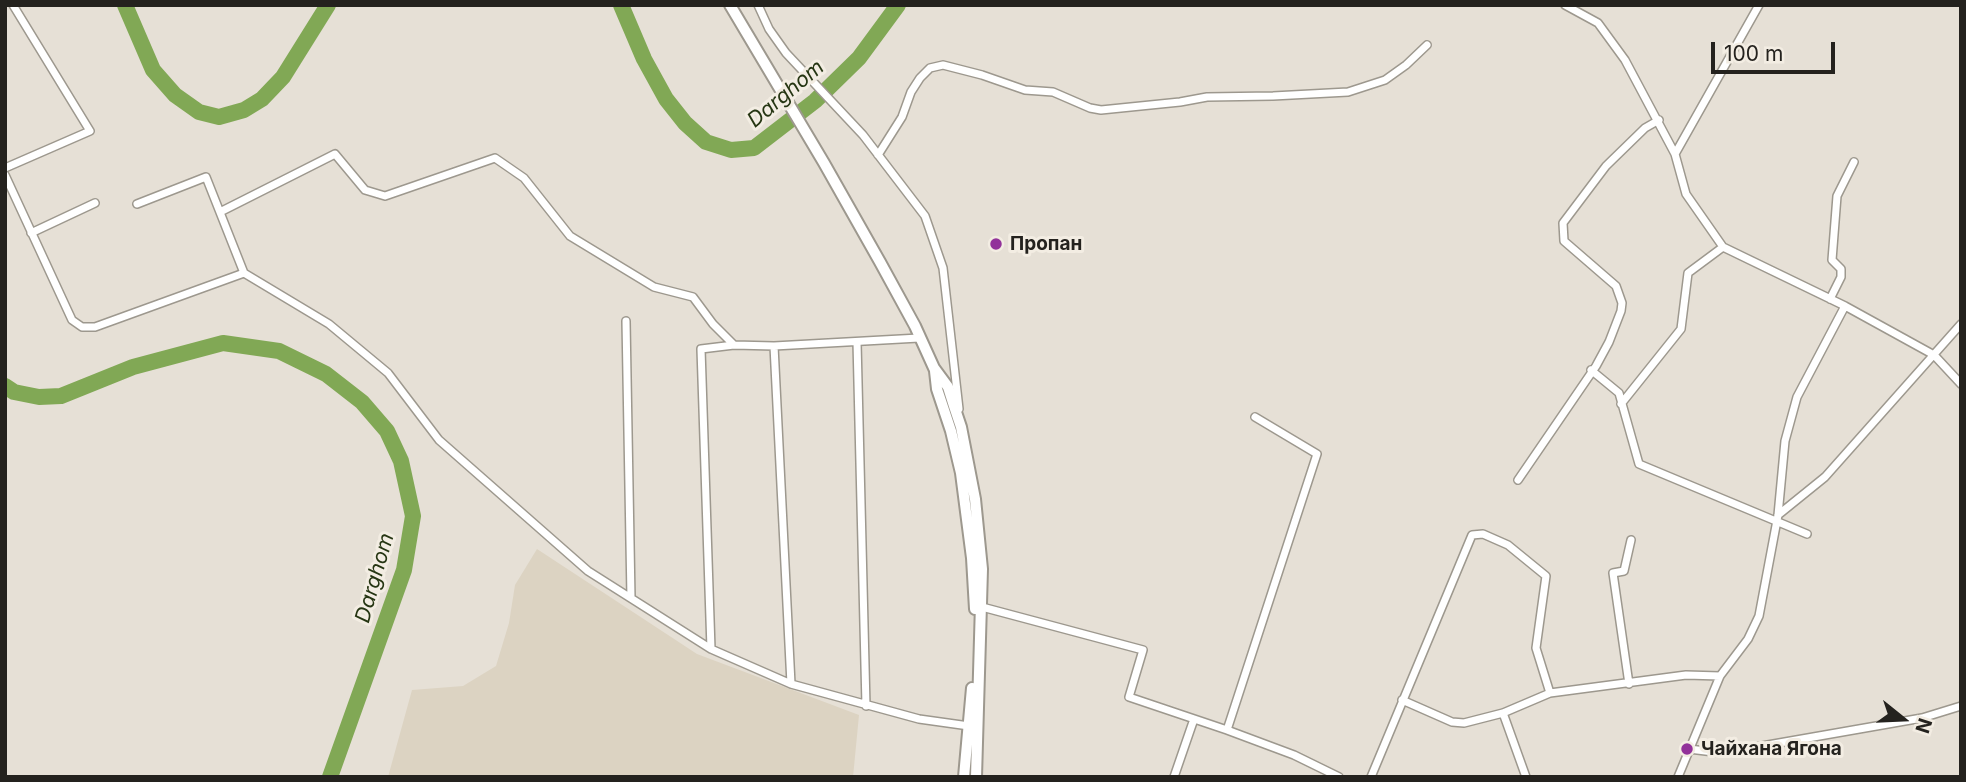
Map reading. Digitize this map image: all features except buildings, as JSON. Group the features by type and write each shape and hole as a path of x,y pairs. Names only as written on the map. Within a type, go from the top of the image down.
{"main road":[{"path":"730,5 824,163 909,316 934,368 948,387 961,427 975,499 982,569 976,777"},
{"path":"934,368 937,389 961,473 976,611 964,777"}],"street":[{"path":"5,168 90,131 13,5"},
{"path":"758,5 769,29 786,53 863,135 925,216 943,268 961,427"},
{"path":"1565,5 1598,23 1606,32 1659,120 1675,154 1686,194 1723,247 1845,306 1934,355 1961,384"},
{"path":"1675,154 1759,5"},
{"path":"878,155 902,117 911,92 920,78 930,68 943,65 1025,90 1053,92 1101,110 1206,97 1348,92 1385,80 1427,45"},
{"path":"1518,480 1596,366 1609,342 1622,303 1616,286 1564,241 1563,223 1606,166 1645,128 1659,120"},
{"path":"220,212 335,154 365,190 385,196 495,158 524,178 570,236 654,287 693,298 734,345"},
{"path":"1830,299 1841,277 1841,269 1832,260 1837,196 1854,162"},
{"path":"5,175 72,320 82,327 95,327 244,273"},
{"path":"136,204 206,177 244,273 329,324 388,373 439,440 588,571 711,649 791,684 919,719 969,726"},
{"path":"32,233 95,203"},
{"path":"1621,404 1681,329 1688,273 1723,247"},
{"path":"1678,777 1720,676 1748,639 1759,616 1777,518 1785,441 1797,397 1845,306"},
{"path":"626,321 631,598"},
{"path":"1777,518 1825,477 1961,324"},
{"path":"711,649 701,349 734,345 774,346 919,338"},
{"path":"857,342 866,706"},
{"path":"774,346 791,684"},
{"path":"1591,370 1619,393 1639,464 1777,518 1807,534"},
{"path":"1227,730 1317,454 1255,417"},
{"path":"1371,777 1472,534 1482,534 1508,545 1546,576 1536,648 1550,693"},
{"path":"1629,684 1613,573 1624,571 1631,540"},
{"path":"982,607 1143,650 1129,697 1294,755 1339,777"},
{"path":"1402,700 1452,722 1464,723 1503,713 1550,693 1686,675 1720,676"},
{"path":"1689,749 1722,753 1736,751 1922,718 1961,706"},
{"path":"1503,713 1526,777"},
{"path":"1174,777 1194,719"}],"shaded area":[{"path":"537,549 697,654 859,715 853,777 388,777 412,690 463,686 496,666 509,623 515,585"}],"waterway":[{"name":"Darghоm","path":"125,5 153,70 175,95 199,112 219,117 244,110 262,99 283,77 328,5"},
{"name":"Darghоm","path":"621,5 644,59 666,99 685,123 706,142 731,150 754,148 815,101 859,58 898,5"},
{"name":"Darghоm","path":"5,386 14,392 39,397 61,396 133,367 223,343 279,351 326,374 362,402 387,431 401,461 413,516 404,570 330,777"}],"place":[{"name":"Пропан","path":"996,244"},
{"name":"Чайхана Ягона","path":"1687,749"}]}
